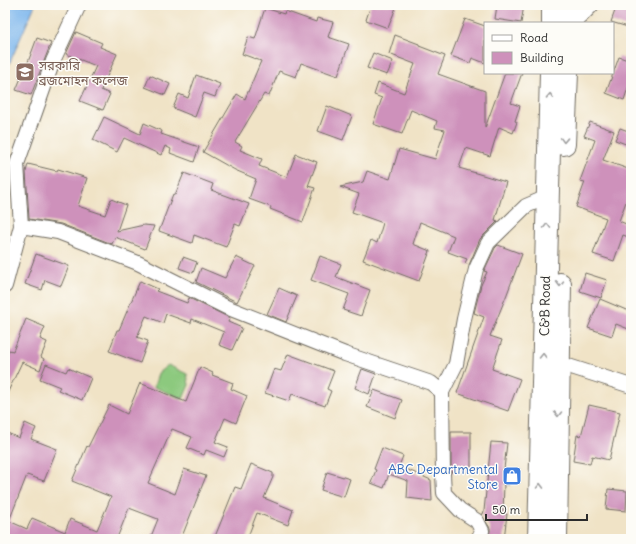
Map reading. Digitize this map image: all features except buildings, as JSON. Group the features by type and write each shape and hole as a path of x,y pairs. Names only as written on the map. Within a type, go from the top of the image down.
{"highway":[{"path":"552,22 553,5"},
{"path":"570,5 570,22"},
{"name":"C&B Road","path":"539,539 551,74"},
{"name":"C&B Road","path":"556,539 562,199 567,74"}],"street":[{"path":"5,286 22,226 17,164 52,61 79,5"},
{"path":"572,22 580,17 592,5"},
{"path":"478,539 482,531 476,521 460,510 444,493 442,392 456,364 464,320 476,270 488,243 526,206 547,197"},
{"path":"22,226 58,232 138,263 226,307 345,354 431,383 442,392"},
{"path":"559,364 631,386"}],"green space":[{"path":"168,365 187,374 189,385 183,399 154,387 158,373"}],"water":[{"path":"5,5 35,5 7,69 5,68"}],"place":[{"name":"সরকারি ব্রজমোহন কলেজ","path":"25,72"},
{"name":"ABC Departmental Store","path":"512,476"}]}
